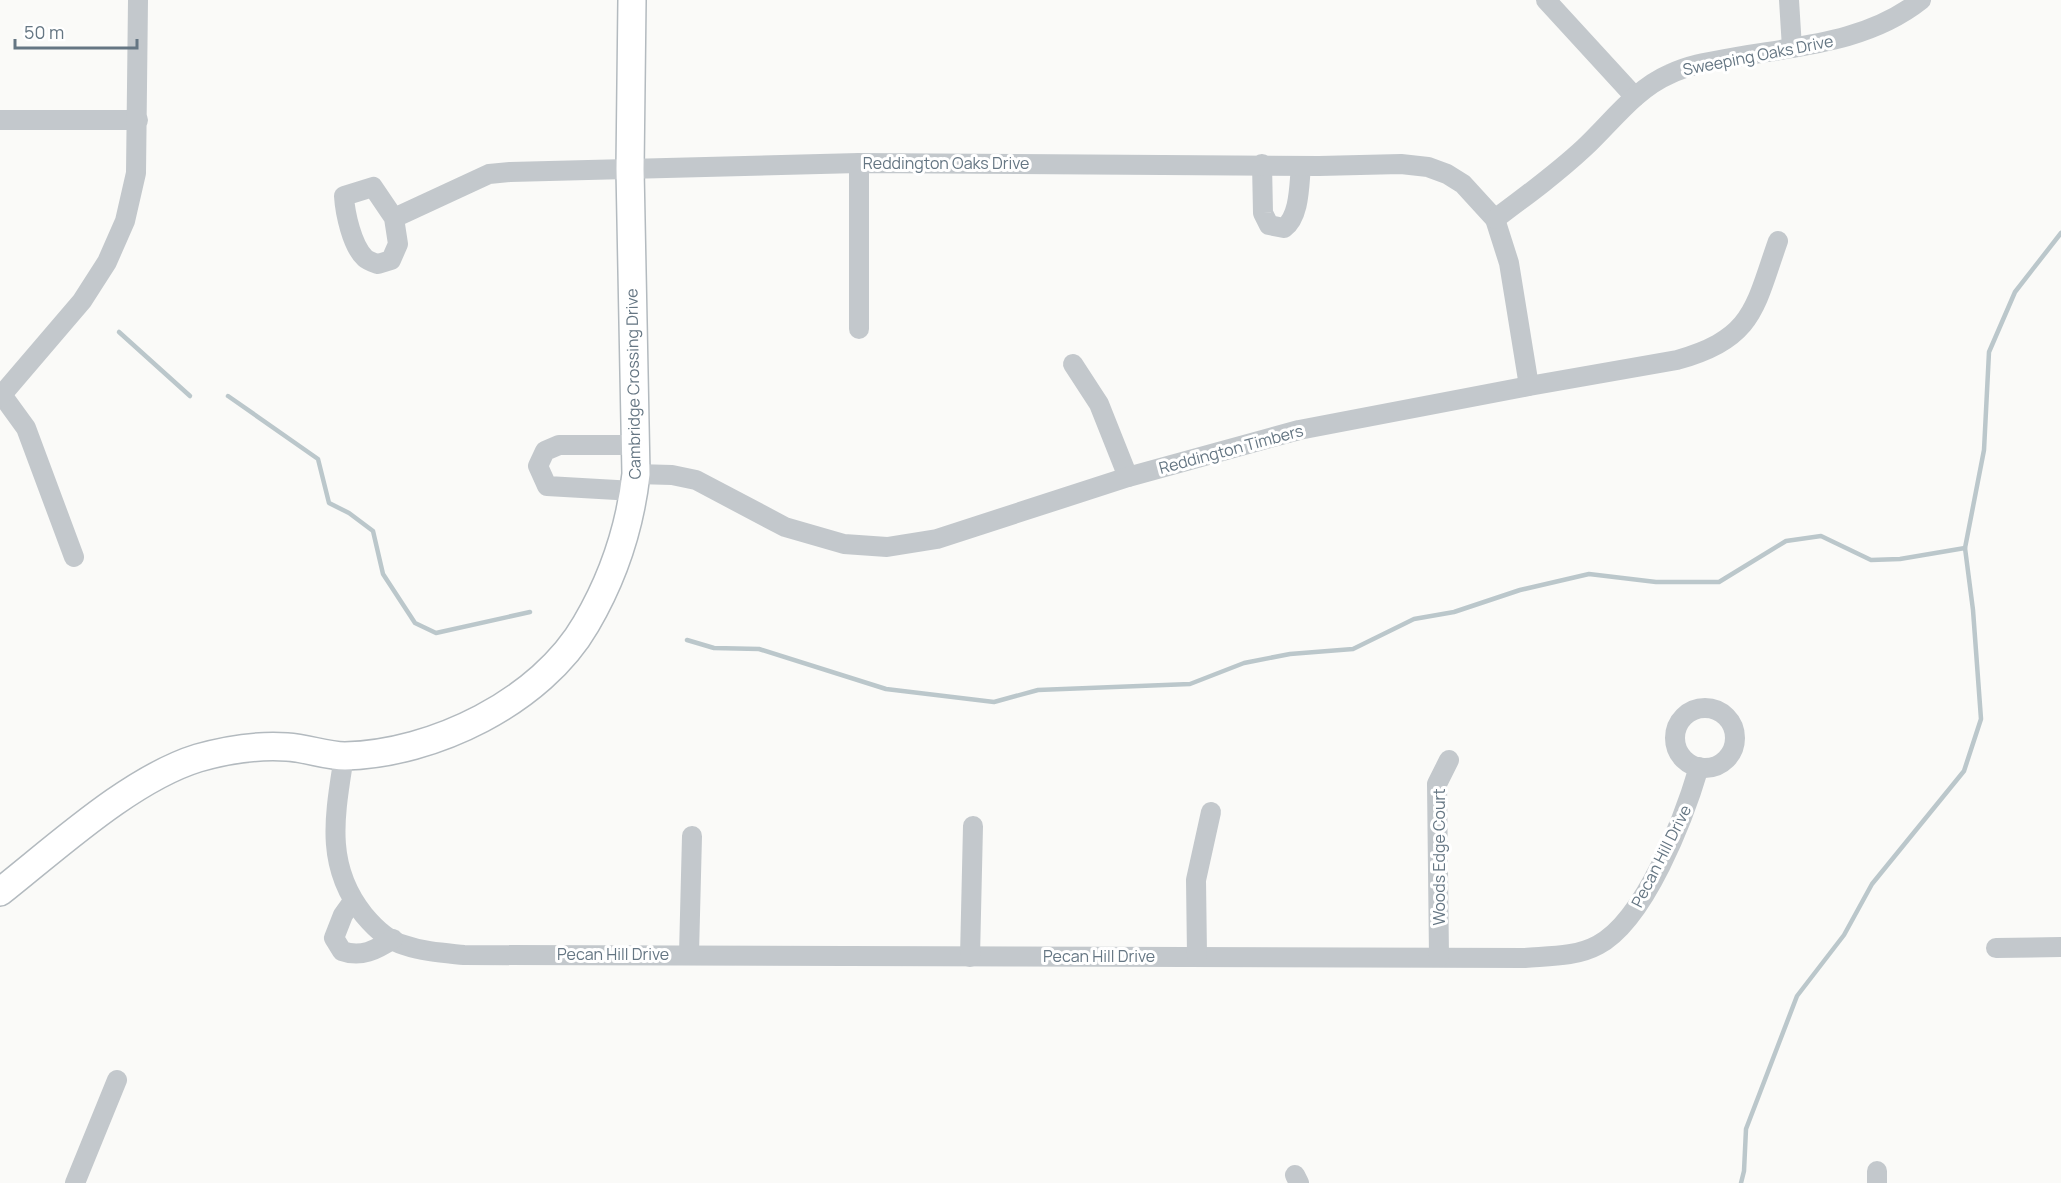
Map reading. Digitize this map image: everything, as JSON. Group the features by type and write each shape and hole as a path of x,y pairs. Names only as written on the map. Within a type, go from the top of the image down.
{"street":[{"path":"74,557 26,428 1,396 82,302 107,262 125,221 136,173 138,0"},
{"name":"Cambridge Crossing Drive","path":"0,892 116,801 164,773 194,759 226,750 287,747 344,756 421,746 454,733 511,701 537,680 564,653 586,625 611,572 629,522 635,483 630,169 632,0"},
{"path":"1546,0 1635,97"},
{"path":"1789,0 1792,48"},
{"name":"Sweeping Oaks Drive","path":"1495,219 1556,174 1635,97 1669,74 1695,65 1848,38 1903,14 1921,0"},
{"path":"0,120 138,120"},
{"path":"859,163 859,329"},
{"name":"Reddington Oaks Drive","path":"394,218 489,174 859,163 1301,166 1401,164 1428,167 1447,174 1463,184 1495,219 1509,263 1529,386"},
{"path":"1262,164 1263,213 1269,225 1284,228 1291,223 1294,215 1301,166"},
{"name":"Reddington Timbers","path":"634,445 559,445 545,451 538,466 547,486 635,483 672,475 696,480 785,527 844,544 887,547 948,536 1128,477 1299,430 1677,360 1718,346 1748,319 1778,241"},
{"path":"1072,364 1099,404 1128,477"},
{"name":"Pecan Hill Drive","path":"344,756 335,835 337,861 353,902 372,925 402,945 431,952 464,955 1439,957 1545,956 1583,951 1599,945 1629,920 1648,890 1690,799 1699,767"},
{"name":"Woods Edge Court","path":"1439,957 1437,784 1449,760"},
{"path":"1197,955 1196,880 1211,812"},
{"path":"970,957 973,826"},
{"path":"689,954 692,836"},
{"path":"353,902 343,915 334,938 342,951 355,956 380,947 393,939"},
{"path":"1996,948 2061,947"},
{"path":"75,1183 117,1080"}],"waterway":[{"path":"1741,1183 1744,1171 1746,1129 1797,996 1844,935 1872,884 1964,771 1981,719 1973,610 1965,548 1984,450 1989,352 2015,292 2061,233"},
{"path":"119,332 190,396"},
{"path":"228,396 318,459 329,503 349,513 373,531 383,574 415,623 436,633 530,612"},
{"path":"687,640 714,648 759,649 886,689 994,702 1038,690 1190,684 1244,663 1290,654 1353,649 1414,619 1454,612 1520,590 1589,574 1656,582 1719,582 1786,541 1821,536 1871,560 1900,559 1965,548"}]}
